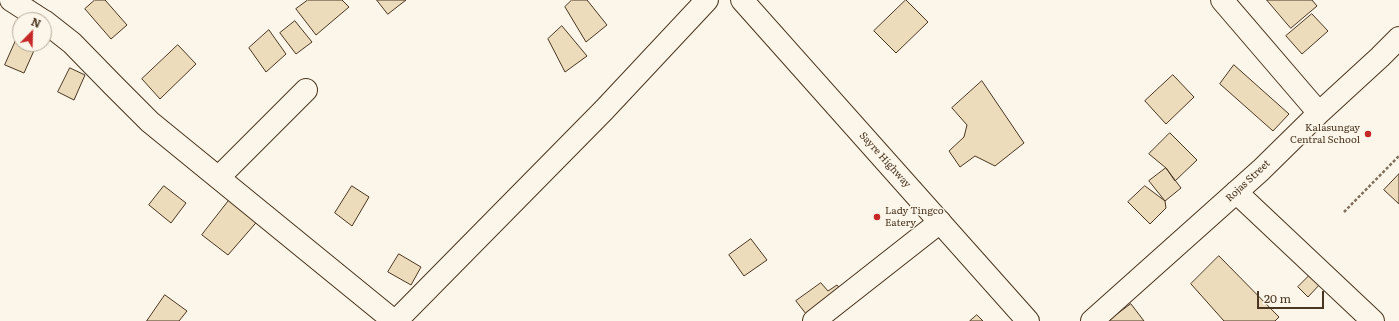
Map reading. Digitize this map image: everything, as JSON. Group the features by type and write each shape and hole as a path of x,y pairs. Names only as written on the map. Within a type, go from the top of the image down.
{"main road":[{"path":"11,0 30,12"},
{"path":"52,27 72,43 150,122 395,321 599,115 707,0"},
{"name":"Sayre Highway","path":"742,0 1028,321"},
{"path":"1222,0 1319,113"},
{"name":"Rojas Street","path":"1092,321 1236,192 1399,38"},
{"path":"219,177 306,90"},
{"path":"1236,192 1373,321"},
{"path":"814,321 940,222"}],"path":[{"path":"1344,212 1399,156"}],"building":[{"path":"95,0 105,0 127,25 111,39 85,9"},
{"path":"308,0 342,0 349,7 316,35 296,9"},
{"path":"377,0 406,0 388,14"},
{"path":"572,0 587,0 607,25 586,42 565,7"},
{"path":"906,0 928,22 896,53 874,31"},
{"path":"1267,0 1312,0 1317,6 1291,28"},
{"path":"1312,14 1328,31 1302,54 1286,36"},
{"path":"295,21 312,42 296,54 280,33"},
{"path":"562,26 587,56 565,72 548,39"},
{"path":"269,30 286,54 266,72 249,48"},
{"path":"178,45 196,64 160,99 142,79"},
{"path":"12,49 12,52 33,52 24,73 5,65"},
{"path":"1234,65 1289,114 1273,131 1220,84"},
{"path":"70,68 85,75 74,100 58,92"},
{"path":"1173,75 1194,97 1166,124 1145,101"},
{"path":"982,81 1024,143 995,166 975,156 960,167 949,151 964,137 967,125 952,108"},
{"path":"1170,133 1197,160 1175,181 1166,168 1149,154"},
{"path":"1166,168 1181,188 1165,201 1149,181"},
{"path":"1399,174 1399,204 1384,190"},
{"path":"164,186 186,203 171,223 149,205"},
{"path":"352,186 369,197 352,226 335,213"},
{"path":"1145,186 1165,201 1166,208 1150,224 1128,202"},
{"path":"234,194 261,217 228,255 202,235"},
{"path":"751,239 767,260 744,276 729,255"},
{"path":"399,254 421,267 411,285 388,272"},
{"path":"1219,256 1279,317 1275,321 1224,321 1191,284"},
{"path":"1311,274 1321,283 1308,297 1298,287"},
{"path":"821,283 828,291 837,285 845,294 810,319 796,301"},
{"path":"165,295 187,311 179,321 147,321"},
{"path":"1131,304 1144,321 1108,321"},
{"path":"977,315 983,321 970,321"}],"place":[{"name":"Kalasungay Central School","path":"1368,134"},
{"name":"Lady Tingco Eatery","path":"877,217"}]}
